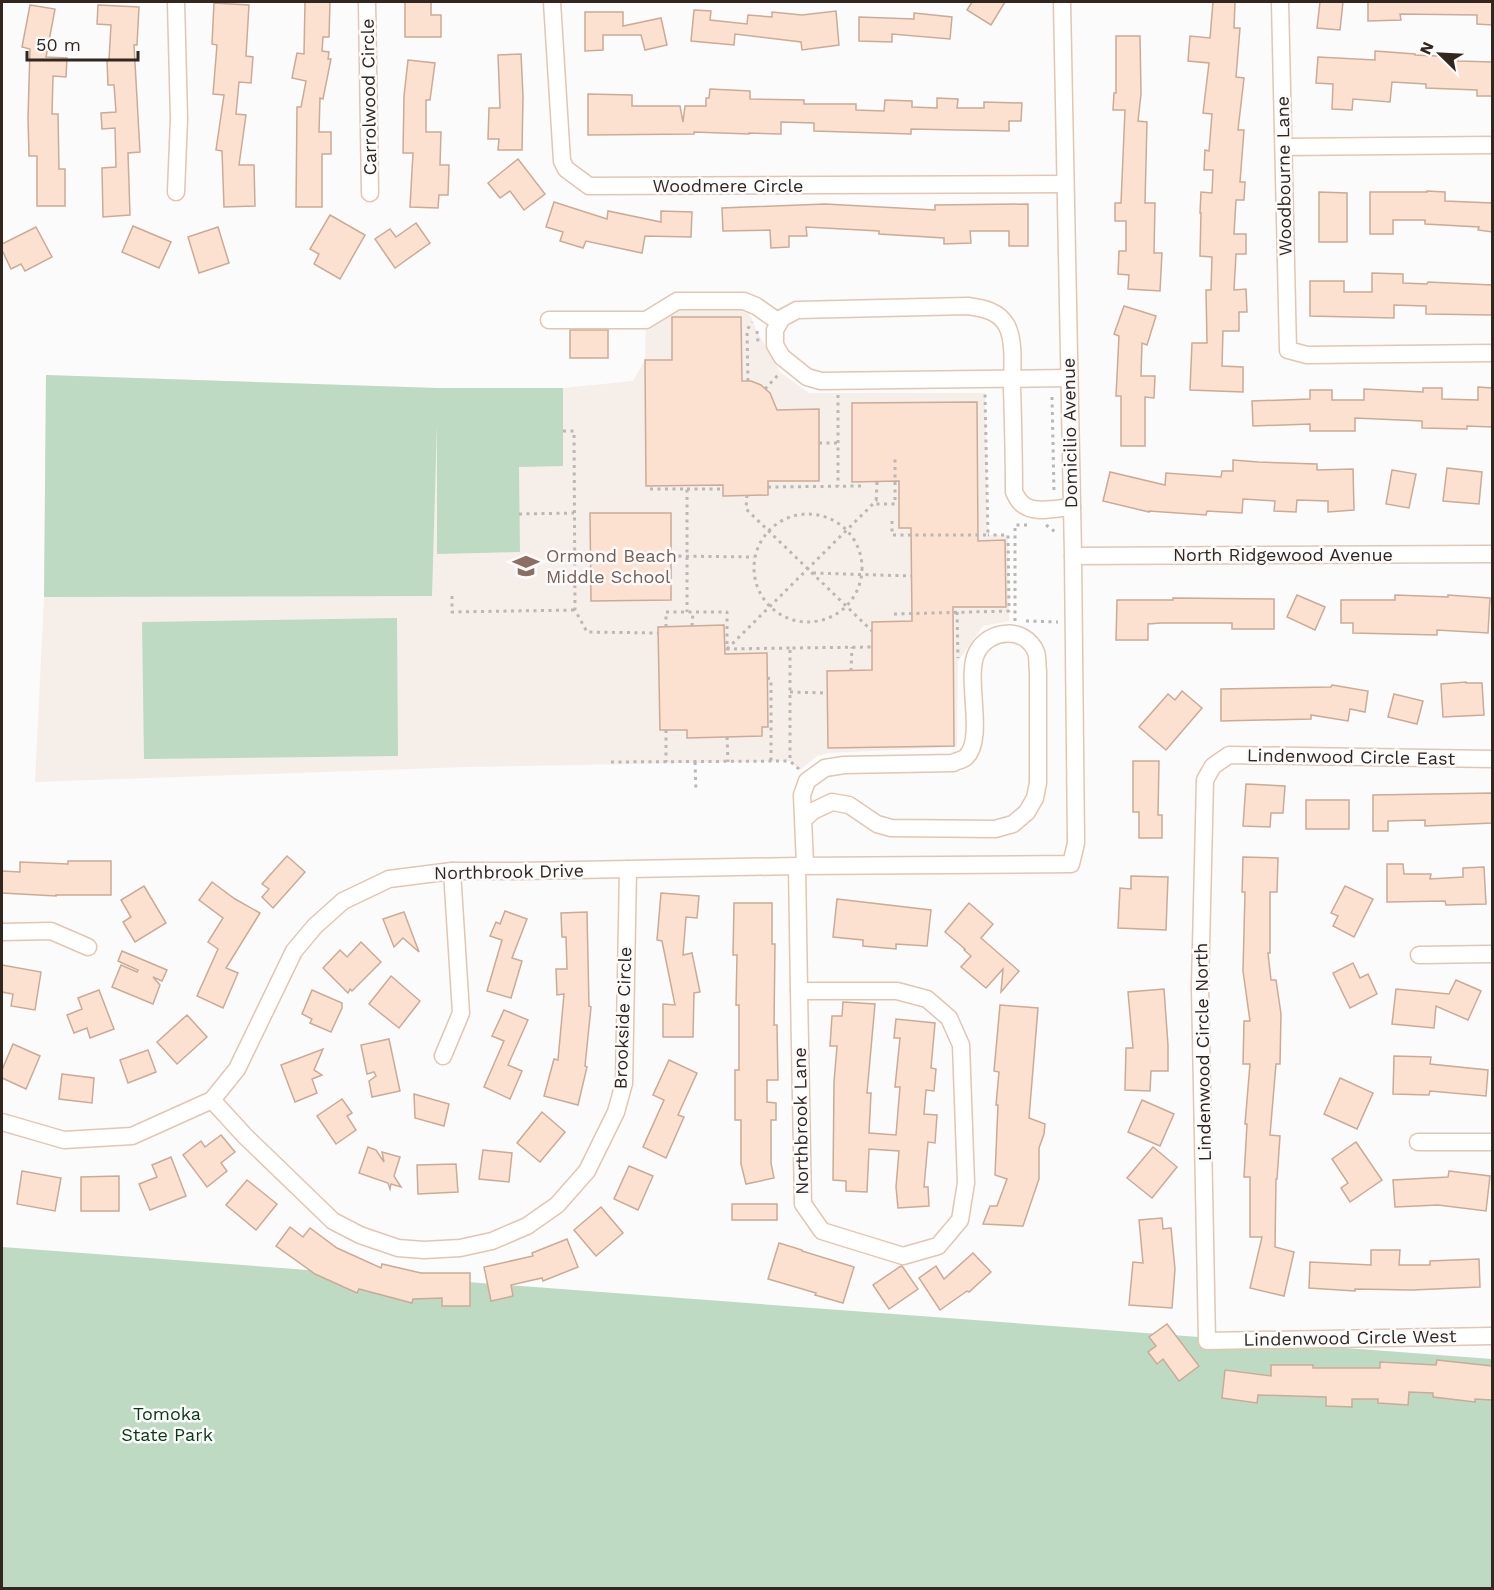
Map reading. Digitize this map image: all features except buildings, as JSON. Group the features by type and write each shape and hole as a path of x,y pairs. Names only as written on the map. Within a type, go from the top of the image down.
{"street":[{"path":"176,2 179,119 176,192"},
{"name":"Carrolwood Circle","path":"367,2 370,193"},
{"name":"Woodmere Circle","path":"552,2 562,161 566,169 590,186 1064,184"},
{"name":"Domicilio Avenue","path":"1062,2 1076,843 1071,864"},
{"name":"Woodbourne Lane","path":"1280,2 1288,350 1307,355 1492,353"},
{"path":"1284,147 1492,145"},
{"path":"549,320 646,320 677,301 744,301 756,306 779,322"},
{"path":"1069,378 1012,379 821,381 807,377 782,357 776,345 775,330 782,318 797,310 968,306 983,308 998,315 1007,327 1011,343 1012,379 1014,492 1026,507 1037,509 1072,507"},
{"name":"North Ridgewood Avenue","path":"1073,556 1492,554"},
{"name":"Northbrook Lane","path":"799,991 897,991 927,999 949,1018 961,1045 966,1183 960,1220 938,1246 903,1256 822,1231 803,1204 799,991 802,795 807,781 825,768 844,765 953,763 966,757 973,744 974,733 973,668 975,654 982,643 994,635 1010,633 1026,638 1036,653 1038,671 1038,783 1035,798 1027,812 1013,824 995,829 891,828 877,824 849,806 832,802 813,811 803,820"},
{"name":"Lindenwood Circle East","path":"1213,766 1229,755 1492,759"},
{"name":"Lindenwood Circle North","path":"1207,1341 1200,987 1205,780 1213,766"},
{"name":"Northbrook Drive","path":"2,1122 64,1140 132,1136 212,1100 237,1069 294,951 343,901 389,879 452,871 1071,864"},
{"name":"Brookside Circle","path":"212,1100 245,1136 333,1221 360,1235 398,1248 451,1249 492,1241 527,1226 557,1205 587,1171 616,1112 624,1083 628,869"},
{"path":"443,1056 461,1013 452,871"},
{"path":"2,932 51,931 88,947"},
{"path":"1419,955 1492,954"},
{"path":"1418,1142 1492,1142"},
{"name":"Lindenwood Circle West","path":"1207,1341 1492,1336"}],"path":[{"path":"748,381 747,330 755,316"},
{"path":"757,331 758,345"},
{"path":"765,389 780,372"},
{"path":"985,393 988,535"},
{"path":"829,394 838,394 838,486"},
{"path":"1052,397 1054,494"},
{"path":"563,431 574,431 575,610 587,632 658,633"},
{"path":"819,443 838,443"},
{"path":"877,482 876,504 895,504 895,457"},
{"path":"768,487 861,486 860,482"},
{"path":"650,489 723,489"},
{"path":"687,489 687,612"},
{"path":"747,495 746,509 872,631"},
{"path":"727,649 877,500"},
{"path":"519,514 574,513"},
{"path":"802,513 819,514 835,520 846,530 858,546 862,562 861,581 853,598 840,612 823,620 805,623 786,618 769,606 759,593 753,575 754,556 760,540 769,530 786,518 802,513"},
{"path":"892,521 892,535 1008,536 1009,621 1015,621 1015,525 1035,525"},
{"path":"1046,525 1057,537"},
{"path":"671,556 754,556"},
{"path":"811,573 911,576"},
{"path":"452,596 452,612 575,610"},
{"path":"894,614 1009,611"},
{"path":"666,627 666,612 727,612 727,649"},
{"path":"692,626 693,612"},
{"path":"957,612 958,661 963,644"},
{"path":"1026,621 1059,622"},
{"path":"851,671 852,647"},
{"path":"727,649 872,647"},
{"path":"790,648 790,761 798,772 806,764"},
{"path":"767,678 771,679 771,761"},
{"path":"790,692 828,693"},
{"path":"666,730 666,762"},
{"path":"727,737 728,762"},
{"path":"611,762 790,761"},
{"path":"695,762 696,792"}],"shaded area":[{"name":"Ormond Beach Middle School","path":"677,301 744,301 757,331 780,372 809,393 985,393 988,535 1008,535 1009,621 983,626 958,661 957,747 829,753 817,756 800,770 789,761 466,767 35,782 44,597 46,375 437,388 563,388 633,381 645,360 646,320"}],"green space":[{"path":"46,375 437,388 563,388 563,466 519,467 520,552 437,554 437,424 432,596 44,597"},
{"path":"397,618 398,756 144,759 142,622"},
{"name":"Tomoka State Park","path":"2,1247 1492,1359 1492,1588 2,1588"}],"place":[{"name":"Ormond Beach Middle School","path":"526,566"}]}
